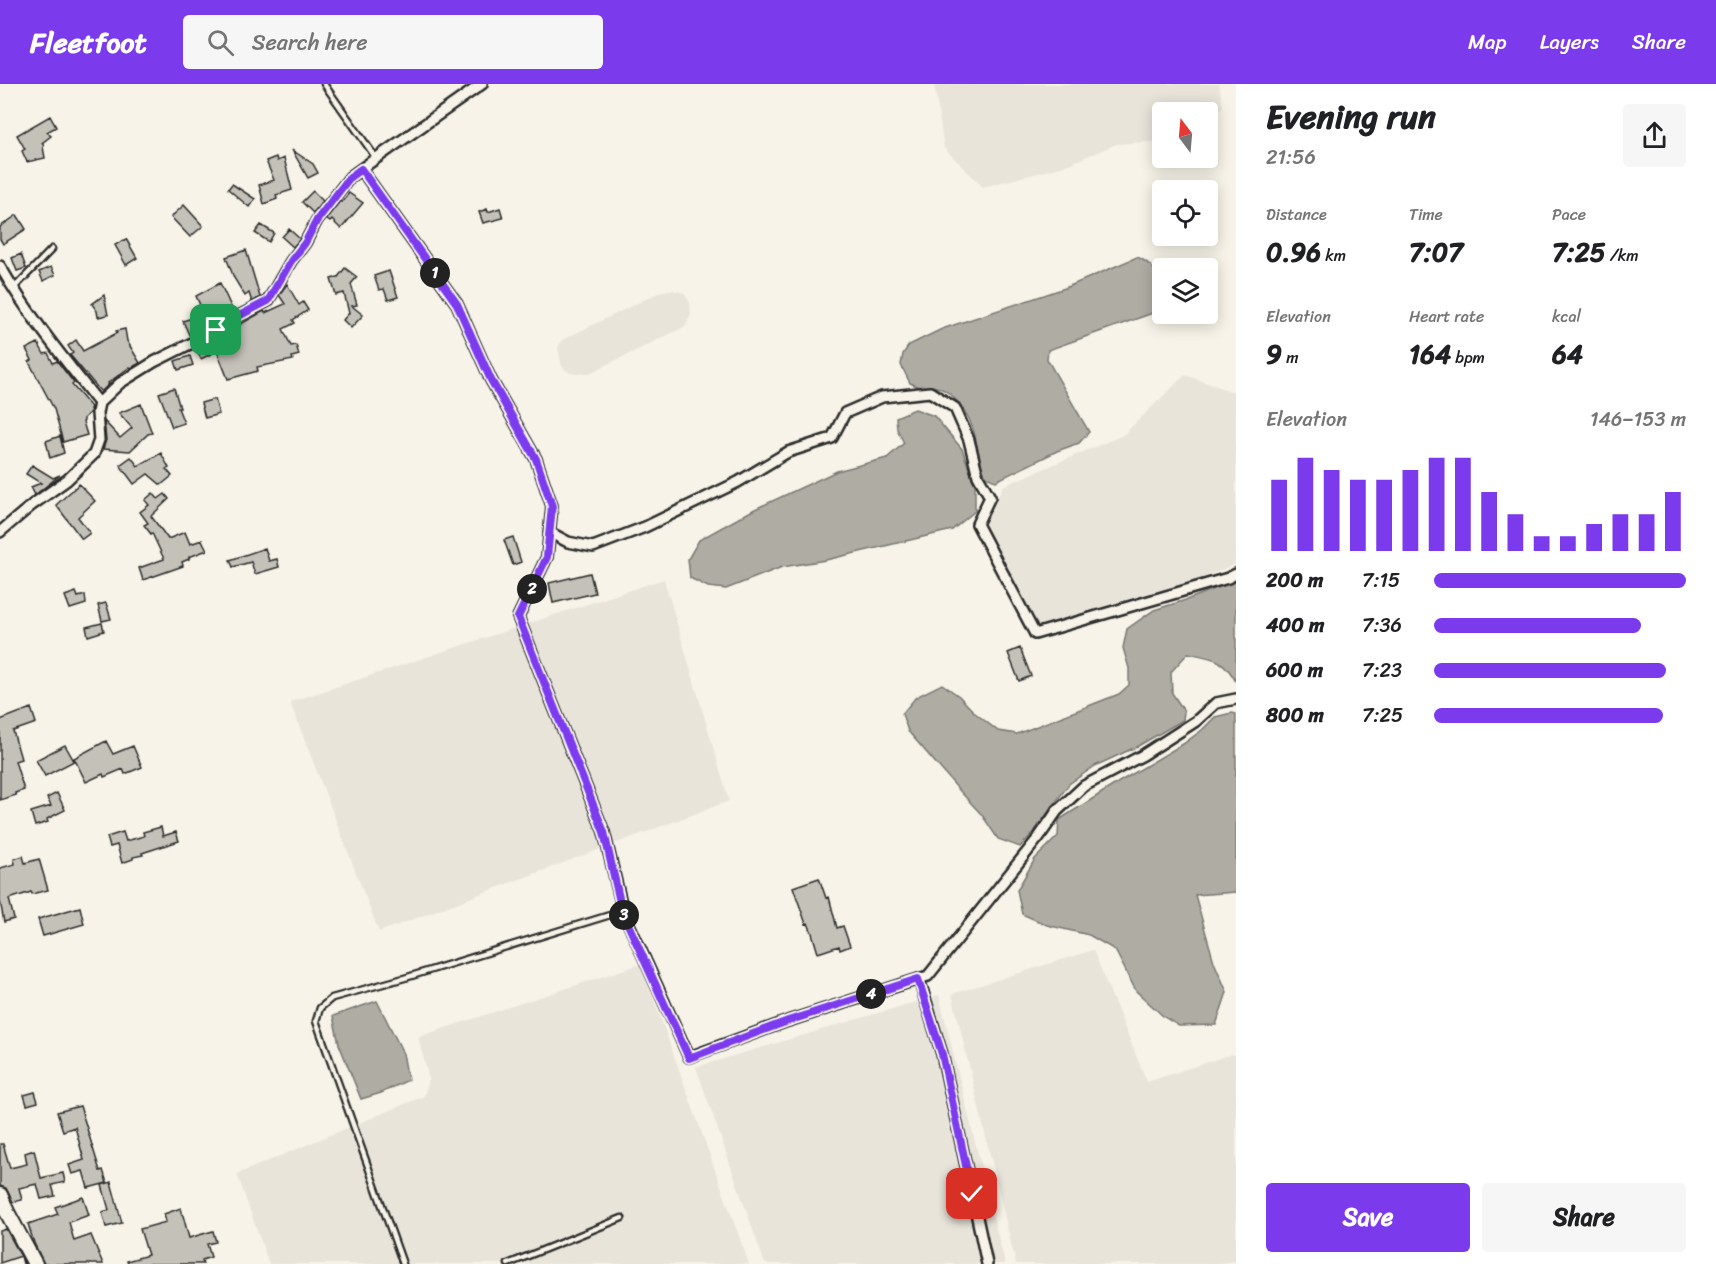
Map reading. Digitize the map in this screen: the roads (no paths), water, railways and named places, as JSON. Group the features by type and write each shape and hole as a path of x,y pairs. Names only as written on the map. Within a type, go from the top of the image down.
{"street":[{"path":"0,532 67,480 94,454 99,440 97,413 99,404 120,383 154,362 268,301 317,220 350,177 482,84"},
{"path":"361,169 457,304 491,380 536,459 552,506 547,557 518,617 604,832 622,911 689,1058 788,1021 928,976 1039,837 1057,811 1084,786 1143,755 1196,721 1216,703 1236,699"},
{"path":"0,266 13,289 53,345 99,404"},
{"path":"549,532 568,542 593,547 645,527 738,482 788,452 831,438 845,413 882,397 930,392 955,408 969,440 978,476 990,497 978,524 1035,634 1236,574"},
{"path":"918,979 942,1054 987,1264"},
{"path":"0,1195 35,1264"}],"lane":[{"path":"324,84 376,158"},
{"path":"13,289 52,249"},
{"path":"403,1264 316,1021 320,1008 332,998 622,911"},
{"path":"508,1264 622,1218"}]}
